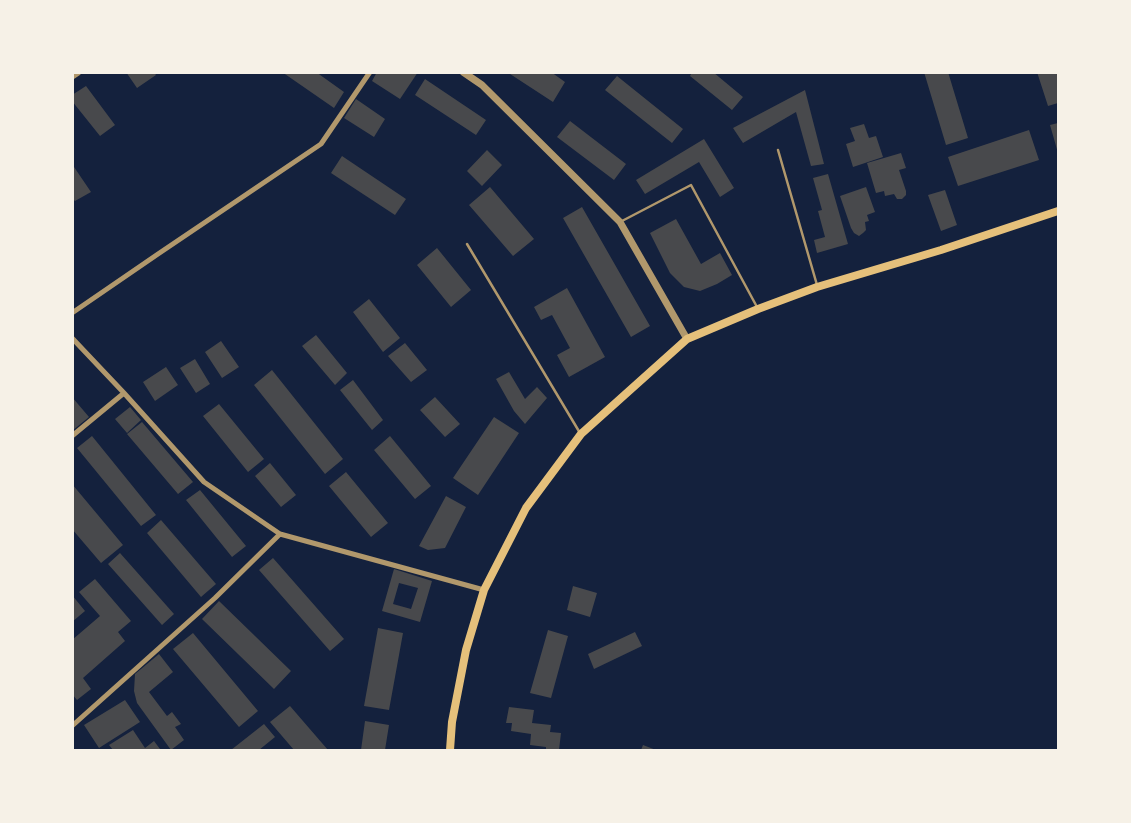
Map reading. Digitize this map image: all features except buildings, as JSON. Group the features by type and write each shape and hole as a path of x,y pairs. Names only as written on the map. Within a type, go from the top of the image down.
{"main road":[{"path":"450,750 452,722 466,650 484,590 526,508 580,434 687,339 758,309 818,287 941,250 1058,211"}],"street":[{"path":"72,76 78,72"},
{"path":"72,314 321,144 370,72"},
{"path":"463,72 482,85 620,222 687,339"},
{"path":"72,338 204,482 280,534 484,590"},
{"path":"72,436 124,393"},
{"path":"72,726 215,598 280,534"}],"lane":[{"path":"778,150 818,287"},
{"path":"620,222 691,185 758,309"},
{"path":"467,244 580,434"}]}
